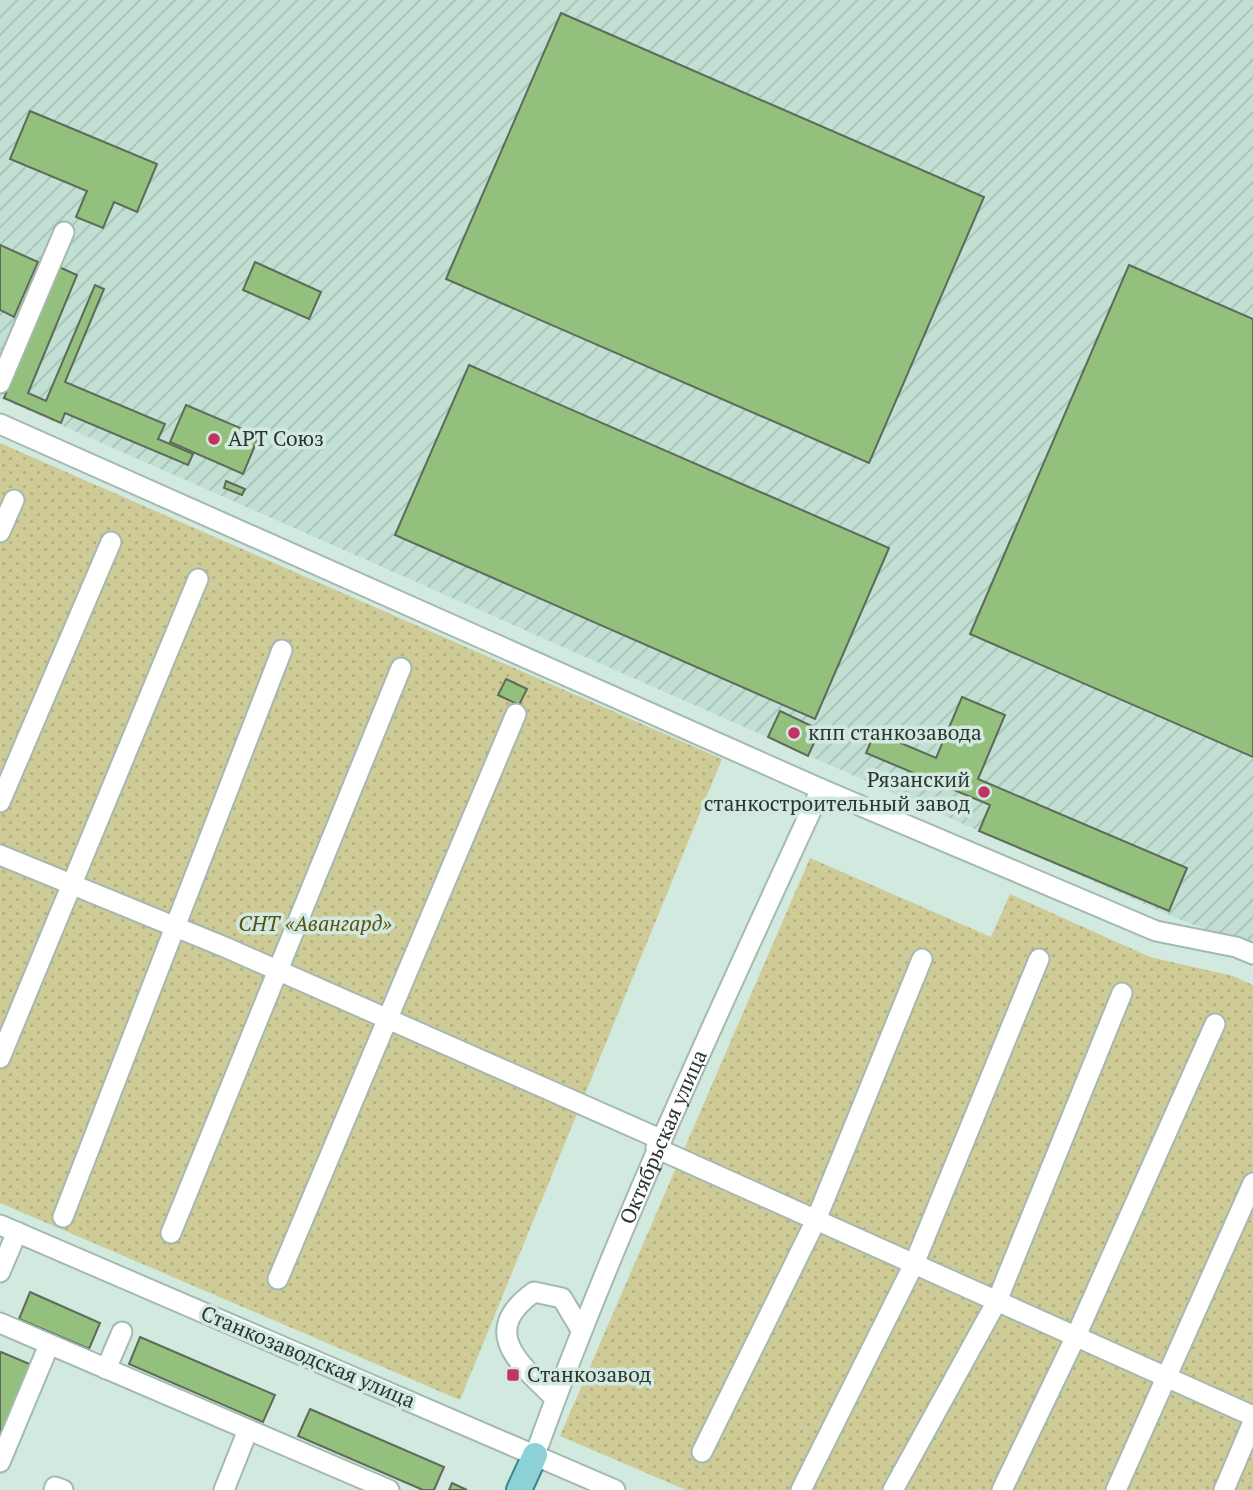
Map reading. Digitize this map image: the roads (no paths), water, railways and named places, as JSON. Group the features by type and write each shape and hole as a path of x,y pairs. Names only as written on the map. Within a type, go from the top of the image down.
{"main road":[{"name":"Октябрьская улица","path":"519,1490 535,1455"}],"street":[{"path":"0,383 64,232"},
{"path":"0,424 821,789 1156,931 1236,947 1253,954"},
{"path":"0,532 14,500"},
{"path":"0,802 111,542"},
{"path":"0,1058 74,885 198,579"},
{"path":"63,1217 282,650"},
{"path":"171,1233 401,668"},
{"path":"278,1279 390,1021 516,714"},
{"name":"Октябрьская улица","path":"535,1455 581,1330 658,1144 821,789"},
{"path":"0,855 176,927 390,1021 816,1220 1253,1416"},
{"path":"702,1451 816,1220 922,959"},
{"path":"801,1490 914,1264 1039,959"},
{"path":"893,1490 997,1301 1122,993"},
{"path":"1002,1490 1076,1336 1214,1024"},
{"path":"1116,1490 1253,1184"},
{"path":"0,1272 8,1228"},
{"name":"Станкозаводская улица","path":"8,1228 615,1490"},
{"path":"555,1398 516,1359 506,1334 513,1307 534,1292 562,1298 581,1330"},
{"path":"0,1323 389,1490"},
{"path":"106,1369 122,1332"},
{"path":"0,1462 49,1345"},
{"path":"1224,1490 1253,1422"},
{"path":"224,1490 248,1430"},
{"path":"54,1490 55,1487 63,1490"}],"place":[{"name":"АРТ Союз","path":"214,439"},
{"name":"кпп станкозавода","path":"794,733"},
{"name":"Рязанский станкостроительный завод","path":"984,792"},
{"name":"Станкозавод","path":"513,1375"}],"park label":[{"name":"СНТ «Авангард»","path":"315,924"}]}
